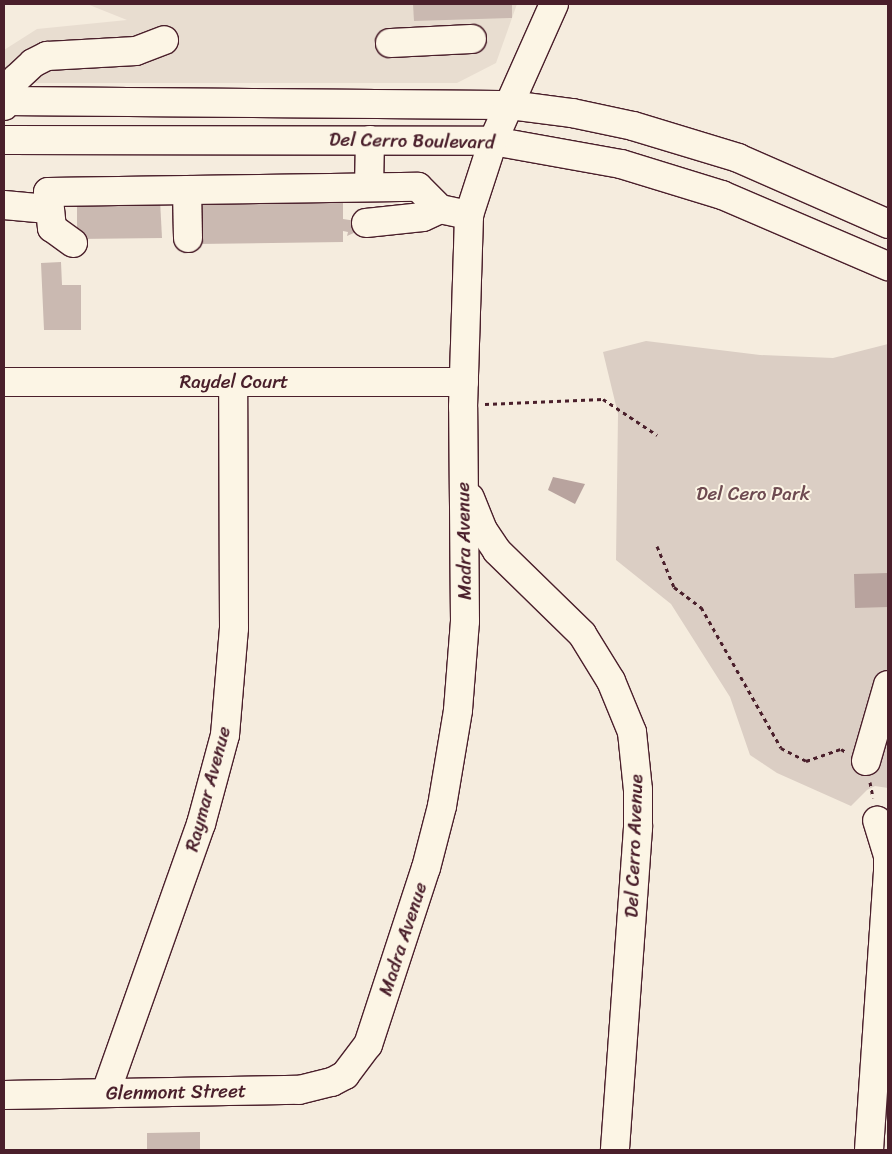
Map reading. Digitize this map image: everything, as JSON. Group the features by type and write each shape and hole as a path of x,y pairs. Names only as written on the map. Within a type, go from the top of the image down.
{"street":[{"name":"Madra Avenue","path":"345,1075 368,1045 426,868 442,806 458,710 465,621 463,477 469,215 493,141 554,4"},
{"path":"390,43 472,39"},
{"path":"4,103 16,79 33,62 47,56 136,51 164,40"},
{"name":"Del Cerro Boulevard","path":"4,103 510,105 572,113 686,140 780,174 888,224"},
{"name":"Del Cerro Boulevard","path":"4,140 493,141 621,164 722,195 888,266"},
{"path":"369,187 370,140"},
{"path":"73,243 52,228 48,209 48,192 418,186 440,209 469,215"},
{"path":"187,190 188,238"},
{"path":"4,205 48,209"},
{"path":"366,223 423,217 440,209"},
{"path":"4,374 4,403"},
{"name":"Raydel Court","path":"4,382 464,382"},
{"name":"Raymar Avenue","path":"106,1092 201,824 226,735 234,628 233,382"},
{"name":"Del Cerro Avenue","path":"463,477 483,530 513,568 582,634 611,681 632,732 638,790 638,828 615,1150"},
{"path":"866,761 888,685"},
{"path":"870,1150 888,871 888,856 877,821"},
{"name":"Glenmont Street","path":"4,1096 106,1092 299,1090 325,1085 345,1075"}],"path":[{"path":"485,404 603,399 657,435"},
{"path":"657,546 674,587 701,607 781,748 806,761 841,749 866,761 877,821"}],"shaded area":[{"path":"87,4 517,4 496,63 457,83 4,83 4,50 37,29 127,20"},
{"path":"553,477 585,484 575,504 548,490"},
{"path":"888,573 888,607 855,608 854,574"}],"green space":[{"name":"Del Cero Park","path":"646,341 760,355 833,358 888,344 888,788 875,786 867,790 851,806 777,773 750,755 730,697 671,604 616,560 618,414 603,352"}],"building":[{"path":"413,4 512,4 512,18 414,21"},
{"path":"343,195 343,219 356,221 356,232 347,236 348,232 343,231 343,242 197,244 196,197"},
{"path":"160,200 162,238 77,239 77,202"},
{"path":"61,262 62,285 81,285 81,330 44,330 41,263"},
{"path":"200,1132 200,1150 147,1150 147,1133"}]}
